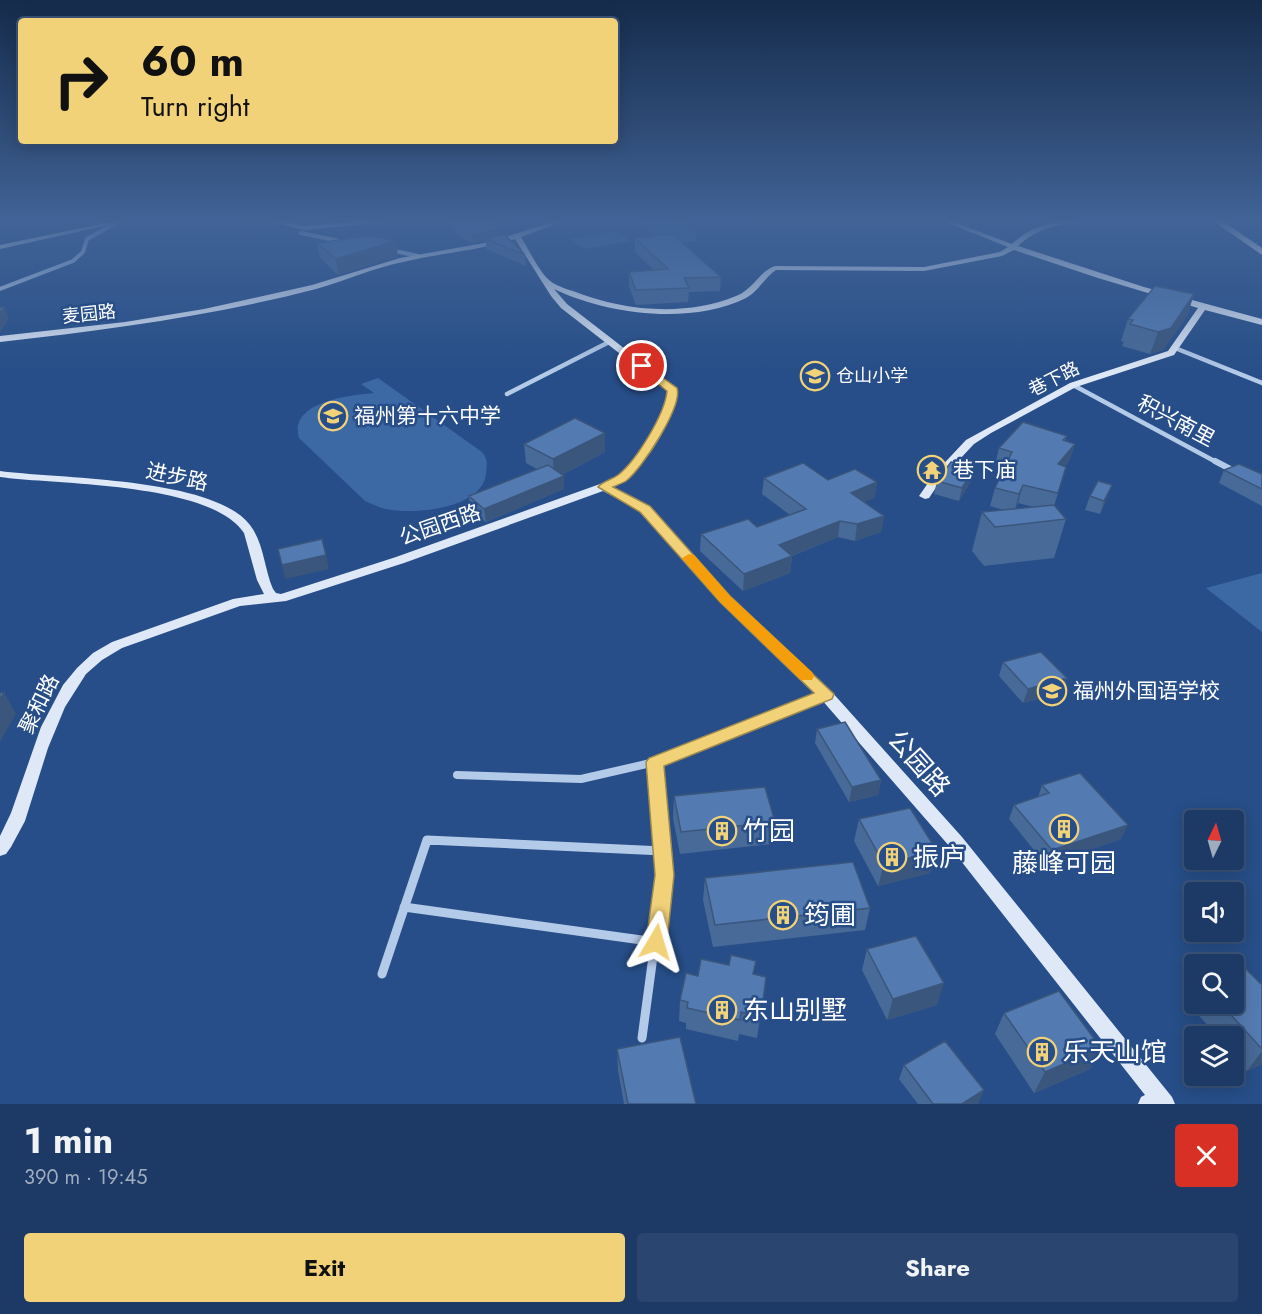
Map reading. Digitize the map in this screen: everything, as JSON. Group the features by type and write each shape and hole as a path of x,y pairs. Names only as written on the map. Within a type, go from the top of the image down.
{"street":[{"path":"0,289 46,272"},
{"name":"麦园路","path":"0,339 125,325 204,311 314,287 366,272"},
{"path":"507,394 610,341 564,306 539,272"},
{"path":"545,281 581,297 612,307 646,312 673,312 727,302 746,295 761,284 769,272"},
{"path":"1097,272 1262,322"},
{"path":"1106,272 1262,315"},
{"name":"巷下路","path":"925,496 939,476 970,442 1073,385 1171,353 1196,314 1204,306"},
{"name":"公园西路","path":"272,597 289,597 604,487 622,478 642,456 669,406 673,390 610,341"},
{"path":"1174,348 1262,382"},
{"name":"积兴南里","path":"1073,385 1241,475"},
{"name":"进步路","path":"0,474 159,490 219,506 238,517 246,527 253,541 261,577 272,597"},
{"name":"公园路","path":"604,487 645,509 725,599 826,694 956,842 1157,1102"},
{"name":"聚和路","path":"0,849 15,825 43,743 61,700 71,683 90,661 117,645 238,602 272,597"},
{"path":"457,775 581,779 655,762 826,694"},
{"path":"642,1038 664,875 655,762"},
{"path":"382,974 427,840 663,851"},
{"path":"404,907 656,942"}],"shaded area":[{"path":"378,378 482,452 487,465 486,474 482,485 473,495 447,506 432,509 403,511 381,508 365,501 299,438 298,426 303,416 312,408 337,399 374,393 361,384"},
{"path":"1262,573 1262,632 1206,588"}],"building":[{"path":"629,272 715,272 721,277 684,278 689,288 636,290"},
{"path":"1155,286 1194,294 1171,328 1158,332 1130,324 1133,320 1128,319"},
{"path":"575,418 605,433 553,459 524,444"},
{"path":"1023,422 1067,436 1063,440 1075,444 1058,464 1066,467 1058,493 1023,485 1019,494 995,488 1012,452 999,448"},
{"path":"951,462 974,468 962,488 937,481"},
{"path":"803,463 828,480 855,469 877,482 851,493 884,516 857,524 840,521 779,545 792,556 744,574 701,534 748,519 757,527 806,509 764,478"},
{"path":"1239,464 1262,474 1262,489 1224,470"},
{"path":"548,465 564,476 484,509 469,496"},
{"path":"1098,481 1112,485 1104,501 1090,496"},
{"path":"1054,505 1066,519 995,527 982,512"},
{"path":"322,539 326,555 282,565 278,549"},
{"path":"1041,652 1067,678 1028,689 1003,662"},
{"path":"845,722 881,780 852,787 817,729"},
{"name":"藤峰可园","path":"1080,773 1128,825 1052,850 1014,805 1049,793 1042,785"},
{"path":"765,787 775,822 681,832 674,796"},
{"path":"910,808 937,851 884,864 859,819"},
{"path":"853,862 870,908 715,925 705,878"},
{"path":"916,936 944,983 893,999 867,949"},
{"path":"731,955 756,961 753,974 766,977 761,1017 741,1012 740,1020 687,1008 688,1002 680,1000 686,973 698,976 701,959 729,965"},
{"path":"1246,969 1262,985 1262,1049 1244,1029 1244,1026 1241,1026 1230,1014 1244,1014 1244,970"},
{"path":"1059,991 1101,1048 1045,1072 1004,1013"},
{"path":"680,1037 696,1104 628,1104 617,1049"},
{"path":"945,1041 984,1090 962,1104 933,1104 904,1065"}],"slow traffic":[{"path":"689,558 725,599 806,676"}],"place":[{"name":"仓山小学","path":"815,376"},
{"name":"福州第十六中学","path":"333,416"},
{"name":"巷下庙","path":"932,470"},
{"name":"福州外国语学校","path":"1052,691"},
{"name":"藤峰可园","path":"1064,829"},
{"name":"竹园","path":"722,831"},
{"name":"振庐","path":"892,857"},
{"name":"筠圃","path":"783,915"},
{"name":"东山别墅","path":"722,1010"},
{"name":"乐天山馆","path":"1042,1052"}],"route":[{"path":"642,366 673,390 669,406 642,456 622,478 604,487 645,509 725,599 826,694 655,762 664,875 656,942"}]}
